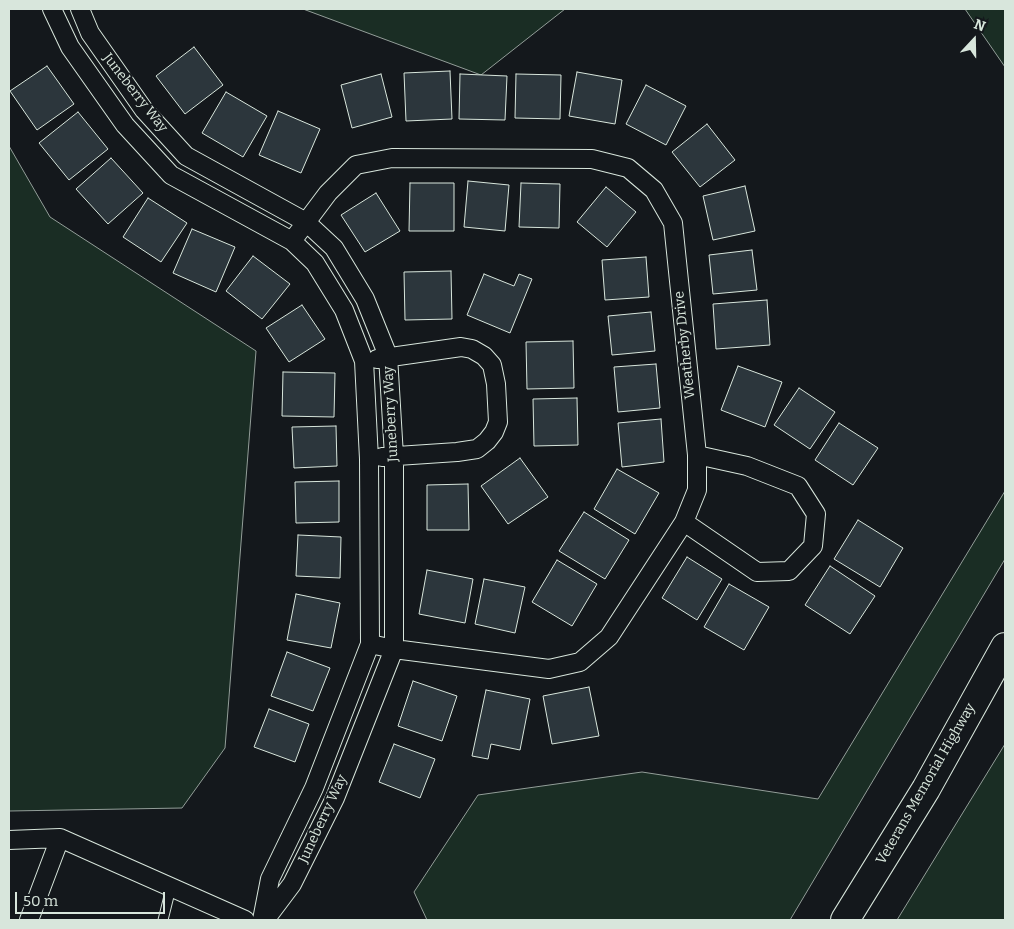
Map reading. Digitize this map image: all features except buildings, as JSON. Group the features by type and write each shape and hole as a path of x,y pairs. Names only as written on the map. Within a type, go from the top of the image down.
{"highway":[{"name":"Veterans Memorial Highway","path":"845,920 926,789 1005,647"}],"street":[{"name":"Juneberry Way","path":"52,9 70,47 125,125 171,175 292,241 315,263 344,310 364,361 370,458 370,644 314,788 270,879 263,920"},
{"name":"Juneberry Way","path":"80,9 90,33 144,110 186,156 306,222 334,248 365,300 388,356 394,456 394,649 335,798 292,884 263,920"},
{"path":"96,84 116,71"},
{"path":"171,175 186,156"},
{"name":"Weatherby Drive","path":"292,241 328,194 356,165 392,158 592,159 628,168 654,190 673,223 697,455 697,490 684,522 609,637 580,662 549,669 394,649 370,644"},
{"path":"364,361 388,356 461,347 484,356 492,365 496,384 498,422 494,432 487,441 477,448 458,452 370,458"},
{"path":"684,522 757,572 789,570 813,546 816,514 798,486 747,466 697,455"},
{"path":"314,788 335,798"},
{"path":"29,920 60,838"},
{"path":"9,840 60,838 245,920"}],"lane":[{"path":"163,920 171,888"}],"green space":[{"path":"303,9 565,9 481,75"},
{"path":"965,9 1005,9 1005,67"},
{"path":"9,146 50,217 256,351 225,748 182,808 9,811"},
{"path":"1005,491 1005,559 790,920 427,920 414,892 478,795 642,772 818,799"},
{"path":"1005,744 1005,920 897,920"}]}
